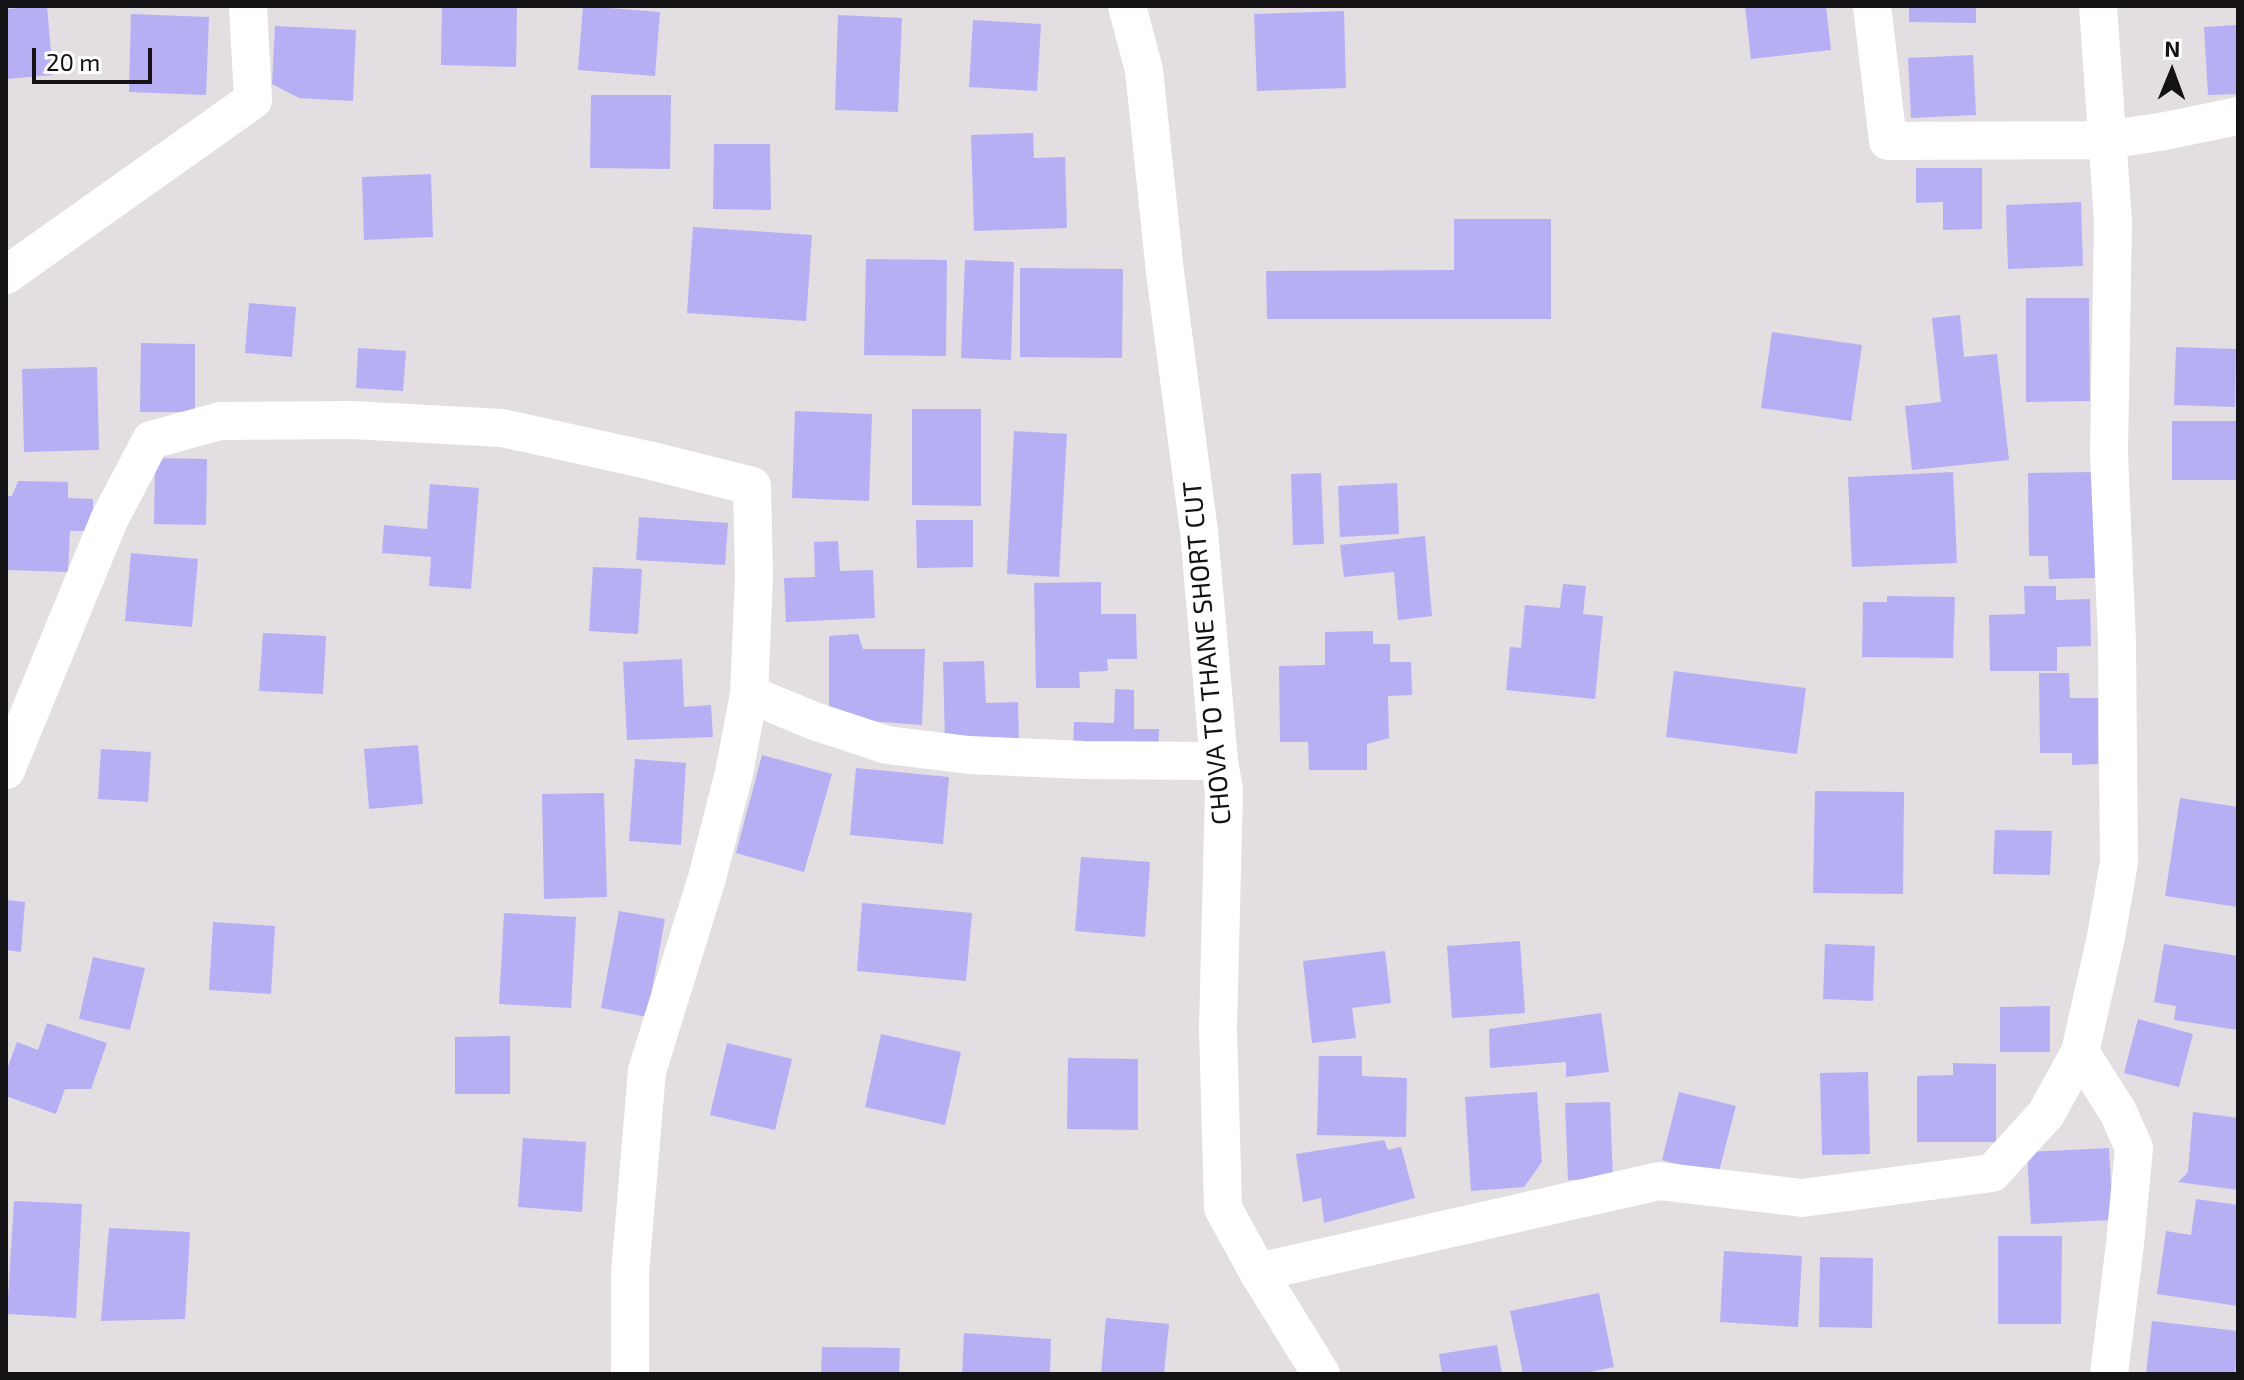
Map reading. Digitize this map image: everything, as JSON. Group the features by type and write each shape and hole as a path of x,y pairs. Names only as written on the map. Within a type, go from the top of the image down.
{"street":[{"path":"6,275 253,100 248,6"},
{"name":"CHOVA TO THANE SHORT CUT","path":"1127,6 1144,70 1165,272 1199,532 1224,790 1218,1029 1223,1208 1321,1374"},
{"path":"1872,6 1888,141 2107,140 2238,116"},
{"path":"1258,1272 1659,1181 1802,1198 1992,1173 2046,1114 2080,1052 2119,862 2117,642 2109,453 2113,221 2098,6"},
{"path":"6,770 109,520 151,440 220,421 352,420 502,428 752,486 754,577 749,694 734,773 707,878 647,1071 630,1273 630,1374"},
{"path":"749,694 814,721 887,745 983,756 1219,761"},
{"path":"2080,1052 2118,1112 2134,1148 2109,1374"}],"building":[{"path":"47,6 53,75 6,79 6,9"},
{"path":"442,6 517,6 516,67 441,65"},
{"path":"583,6 660,12 655,76 578,70"},
{"path":"1745,6 1826,6 1831,50 1751,59"},
{"path":"1909,6 1976,6 1976,23 1909,22"},
{"path":"1344,11 1346,88 1257,91 1254,14"},
{"path":"131,14 209,17 206,95 129,92"},
{"path":"838,15 902,18 898,112 835,110"},
{"path":"973,20 1041,24 1037,91 969,87"},
{"path":"2238,25 2238,94 2208,95 2204,27"},
{"path":"275,26 356,30 353,101 299,98 272,84"},
{"path":"1973,55 1976,115 1911,118 1908,58"},
{"path":"591,95 671,95 670,169 590,168"},
{"path":"1033,133 1034,158 1065,157 1067,228 974,231 971,135"},
{"path":"714,144 770,144 771,210 713,209"},
{"path":"1916,168 1982,168 1982,229 1943,230 1943,202 1916,203"},
{"path":"431,174 433,237 364,240 362,177"},
{"path":"2081,202 2083,266 2008,269 2006,205"},
{"path":"1454,219 1551,219 1551,319 1267,319 1266,271 1454,270"},
{"path":"693,227 812,235 806,321 687,313"},
{"path":"866,259 947,260 946,356 864,355"},
{"path":"965,260 1014,262 1011,360 961,358"},
{"path":"1020,268 1123,269 1122,358 1020,357"},
{"path":"2026,298 2089,298 2090,401 2026,402"},
{"path":"249,303 296,307 292,357 245,353"},
{"path":"1960,315 1964,357 1997,354 2009,460 1912,470 1905,406 1941,402 1932,318"},
{"path":"1772,332 1862,345 1851,421 1761,408"},
{"path":"141,343 195,344 195,412 140,412"},
{"path":"2176,347 2236,349 2235,407 2174,405"},
{"path":"358,348 406,351 403,391 356,388"},
{"path":"97,367 99,450 24,452 22,369"},
{"path":"912,409 981,409 981,506 912,505"},
{"path":"795,411 872,414 869,501 792,498"},
{"path":"2172,421 2238,421 2238,480 2172,480"},
{"path":"1014,431 1067,434 1059,577 1007,574"},
{"path":"155,458 207,459 206,525 154,524"},
{"path":"1953,472 1957,563 1852,567 1848,477"},
{"path":"2094,472 2095,578 2049,579 2048,556 2029,556 2028,473"},
{"path":"1321,473 1324,544 1293,545 1291,474"},
{"path":"18,481 68,482 68,498 93,499 93,531 70,531 68,572 6,570 6,496 12,496"},
{"path":"1397,483 1399,534 1340,537 1338,486"},
{"path":"430,484 479,488 471,589 429,586 431,557 382,553 384,525 427,529"},
{"path":"639,517 728,523 725,565 636,560"},
{"path":"916,520 973,520 973,567 917,568"},
{"path":"1425,536 1432,616 1398,620 1394,572 1344,577 1340,545"},
{"path":"838,541 840,571 873,570 875,618 786,622 784,578 815,577 814,542"},
{"path":"131,553 198,559 192,627 125,621"},
{"path":"593,567 642,569 638,634 589,631"},
{"path":"1101,582 1101,614 1136,614 1137,659 1107,659 1108,671 1079,672 1080,688 1036,688 1034,583"},
{"path":"1563,584 1586,586 1583,614 1603,616 1595,699 1506,690 1510,647 1521,648 1525,605 1560,608"},
{"path":"2024,586 2056,586 2056,600 2090,599 2091,646 2057,647 2057,671 1990,671 1989,615 2025,614"},
{"path":"1887,596 1955,597 1953,658 1862,657 1863,602 1887,602"},
{"path":"1373,631 1373,644 1390,644 1390,662 1411,662 1412,695 1388,696 1389,738 1367,744 1367,770 1309,770 1308,742 1280,742 1279,666 1325,665 1325,632"},
{"path":"263,633 326,636 323,694 259,691"},
{"path":"858,634 863,649 925,649 922,725 829,718 829,636"},
{"path":"682,659 684,707 711,705 713,737 627,740 623,662"},
{"path":"984,661 986,703 1018,702 1019,740 945,743 943,662"},
{"path":"1674,671 1806,688 1797,754 1666,737"},
{"path":"2039,673 2069,673 2070,698 2098,698 2098,764 2072,765 2072,753 2040,753"},
{"path":"1115,689 1134,690 1134,729 1159,729 1158,756 1073,754 1074,722 1114,723"},
{"path":"418,745 423,804 369,809 364,749"},
{"path":"101,749 151,752 148,802 98,799"},
{"path":"762,755 832,774 804,872 736,853"},
{"path":"635,759 686,763 681,845 629,841"},
{"path":"856,768 949,777 943,844 850,835"},
{"path":"1815,791 1904,792 1903,894 1813,893"},
{"path":"604,793 607,897 544,899 542,794"},
{"path":"2180,798 2238,807 2238,907 2165,896"},
{"path":"1995,830 2052,831 2050,875 1993,874"},
{"path":"1081,857 1150,862 1145,937 1075,931"},
{"path":"6,900 25,902 21,952 6,950"},
{"path":"862,903 972,913 966,981 857,971"},
{"path":"619,911 665,919 647,1017 601,1008"},
{"path":"504,913 576,917 571,1008 499,1004"},
{"path":"213,922 275,926 271,994 209,990"},
{"path":"1520,941 1525,1013 1452,1018 1447,946"},
{"path":"1825,944 1875,946 1873,1001 1823,999"},
{"path":"2164,944 2238,956 2238,1030 2174,1020 2176,1006 2154,1002"},
{"path":"1385,951 1391,1003 1352,1008 1356,1038 1312,1043 1303,961"},
{"path":"93,957 145,968 130,1030 79,1019"},
{"path":"2050,1006 2050,1052 2000,1052 2000,1007"},
{"path":"1601,1013 1609,1072 1566,1077 1566,1062 1490,1068 1489,1029"},
{"path":"2138,1019 2193,1034 2179,1087 2124,1073"},
{"path":"47,1023 107,1043 91,1089 65,1089 56,1114 6,1096 6,1072 17,1042 38,1050"},
{"path":"881,1034 961,1052 945,1125 865,1107"},
{"path":"510,1036 510,1094 455,1094 455,1037"},
{"path":"727,1043 792,1059 775,1130 710,1115"},
{"path":"1319,1056 1362,1056 1362,1076 1407,1078 1406,1137 1317,1135"},
{"path":"1068,1058 1138,1059 1138,1130 1067,1129"},
{"path":"1953,1063 1996,1064 1996,1142 1917,1142 1917,1076 1953,1075"},
{"path":"1868,1072 1870,1154 1822,1155 1820,1073"},
{"path":"1537,1092 1542,1162 1524,1187 1471,1191 1465,1097"},
{"path":"1679,1092 1736,1106 1718,1175 1662,1160"},
{"path":"1610,1102 1613,1179 1568,1180 1565,1103"},
{"path":"2193,1112 2238,1118 2238,1190 2178,1182 2188,1172"},
{"path":"523,1138 586,1142 582,1212 518,1207"},
{"path":"1384,1140 1388,1150 1401,1147 1415,1198 1324,1223 1321,1198 1303,1202 1296,1154"},
{"path":"2109,1148 2113,1220 2031,1224 2027,1152"},
{"path":"2196,1199 2238,1205 2238,1306 2157,1294 2166,1231 2191,1235"},
{"path":"14,1201 82,1204 76,1318 7,1314"},
{"path":"109,1228 190,1232 185,1319 101,1321"},
{"path":"1998,1236 2062,1236 2061,1324 1998,1324"},
{"path":"1724,1251 1802,1256 1798,1327 1720,1322"},
{"path":"1820,1257 1873,1258 1872,1328 1819,1327"},
{"path":"1599,1293 1614,1367 1581,1374 1523,1374 1510,1311"},
{"path":"1106,1318 1169,1324 1164,1374 1101,1374"},
{"path":"2152,1321 2238,1331 2235,1374 2146,1374"},
{"path":"964,1333 1051,1339 1050,1374 962,1374"},
{"path":"1497,1345 1502,1374 1442,1374 1439,1354"},
{"path":"822,1347 900,1348 899,1374 821,1374"}]}
